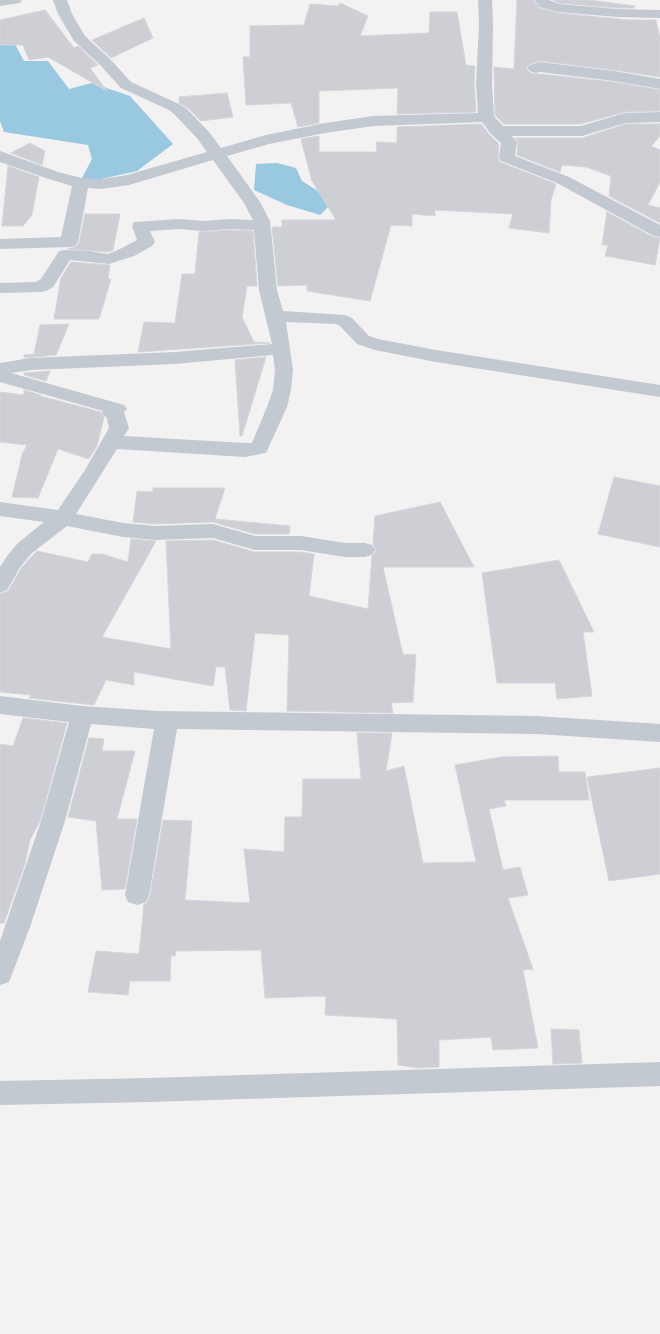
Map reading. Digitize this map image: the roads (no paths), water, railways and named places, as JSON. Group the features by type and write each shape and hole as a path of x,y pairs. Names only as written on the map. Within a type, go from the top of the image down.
{"street":[{"path":"0,2 15,0"},
{"path":"60,0 65,14 78,38 105,62 126,85 142,94 174,107 204,135 252,202 263,225 268,290 282,349 284,370 282,390 273,419 259,448 245,450 111,442"},
{"path":"486,0 484,84 486,117 497,131 509,142 507,158 563,180 660,232"},
{"path":"542,0 544,4 559,8 618,13 660,14"},
{"path":"535,68 540,67 614,76 660,84"},
{"path":"0,156 52,176 81,183 102,184 129,180 266,140 325,128 373,121 486,117"},
{"path":"497,131 582,131 625,118 660,117"},
{"path":"0,244 69,242 81,183"},
{"path":"0,288 40,288 47,284 65,255 109,259 128,252 146,242 140,226 179,224 203,226 230,224 263,225"},
{"path":"275,316 339,319 346,322 363,340 375,344 436,356 660,391"},
{"path":"0,369 31,364 175,358 282,349"},
{"path":"0,376 117,409 112,413 116,414 120,428 64,518 25,548 14,561 0,586"},
{"path":"0,509 64,518 123,530 155,533 213,531 255,543 301,543 345,550 365,550"},
{"path":"0,705 82,715 167,720 537,725 660,733"},
{"path":"0,974 18,928 53,821 82,715"},
{"path":"137,894 167,720"},
{"path":"0,1093 157,1090 660,1074"}],"water":[{"path":"9,33 24,61 48,61 69,89 92,83 130,96 173,144 137,171 92,181 82,178 92,159 88,145 4,132 0,121 0,34"},
{"path":"277,163 296,168 302,181 334,201 320,215 287,205 254,190 256,164"}]}
